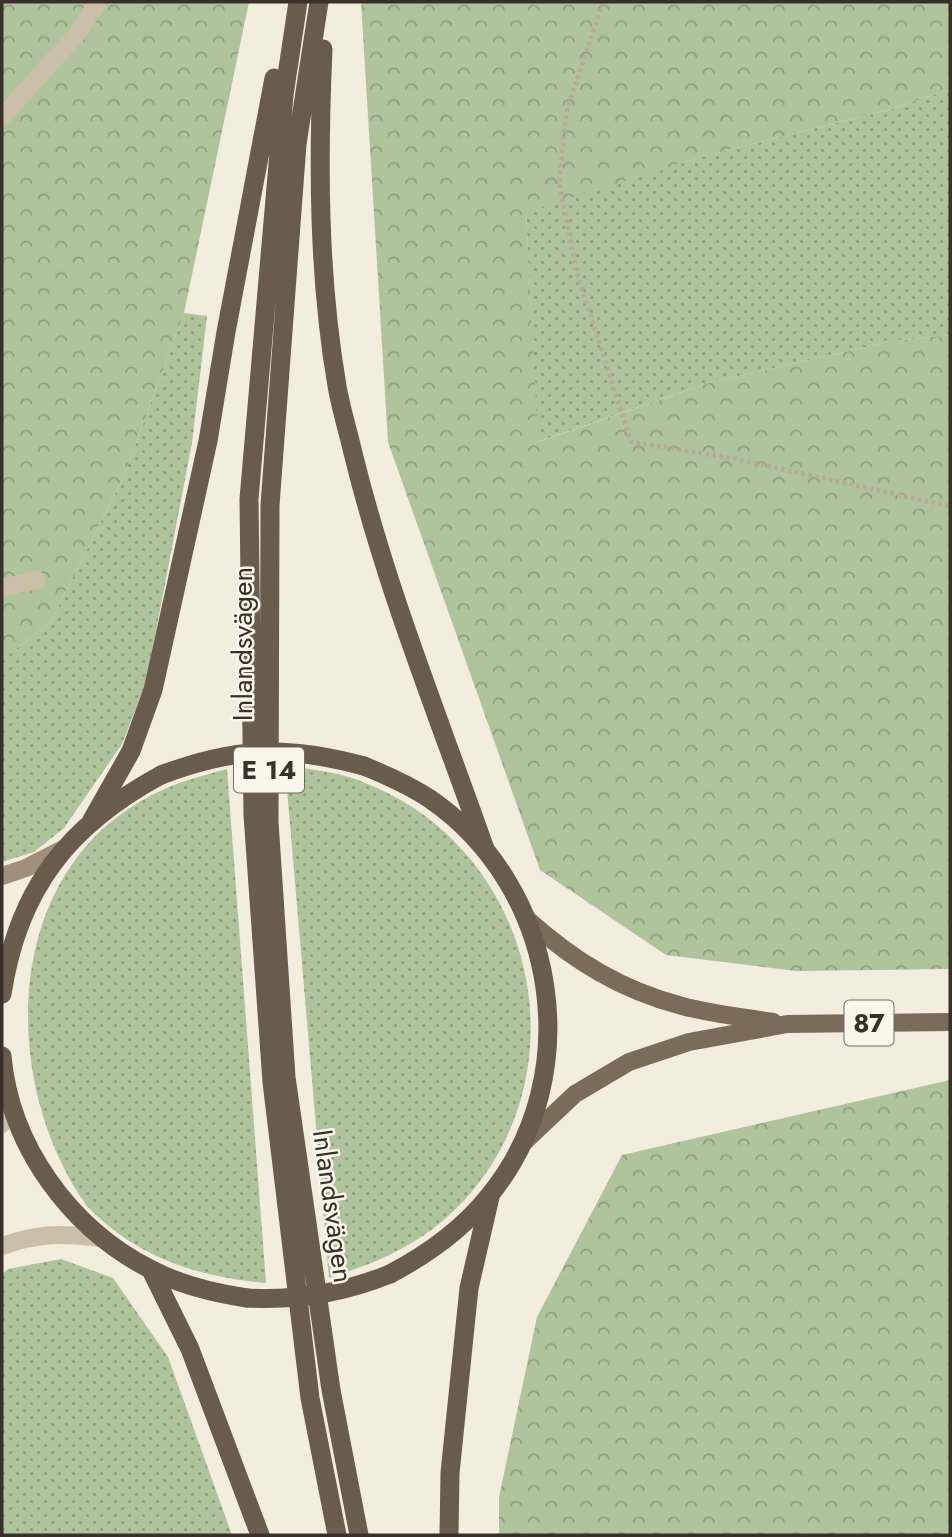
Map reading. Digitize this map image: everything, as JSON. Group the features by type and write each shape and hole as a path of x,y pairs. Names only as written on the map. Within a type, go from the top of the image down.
{"highway":[{"path":"92,820 131,751 153,690 208,441 226,332 290,2"},
{"name":"Inlandsvägen","path":"298,2 284,95 249,499 253,815 273,1096 310,1398 337,1535"},
{"name":"Inlandsvägen","path":"319,2 298,144 270,505 269,822 286,1077 331,1390 359,1535"},
{"path":"325,2 319,136 322,239 337,387 365,503 405,628 485,849"},
{"path":"2,994 6,968 27,905 63,849 92,820 125,795 161,775 205,760 261,751 307,753 364,766 398,780 430,799 459,822 485,849 509,883 528,919 545,981 549,1032 537,1107 523,1143 490,1196 468,1220 444,1241 390,1274 363,1285 315,1296 277,1300 203,1290 151,1270 100,1238 61,1196 34,1159 9,1096 2,1056"},
{"path":"449,1535 450,1473 469,1288 490,1196"},
{"path":"151,1270 190,1349 260,1535"}],"main road":[{"path":"2,876 26,868 63,849"},
{"path":"528,919 562,950 602,975 647,994 683,1006 787,1024"},
{"name":"87","path":"787,1024 950,1022"},
{"path":"523,1143 575,1094 629,1062 689,1042 787,1024"}],"street":[{"path":"2,117 76,35 98,2"},
{"path":"2,589 36,580"},
{"path":"2,1124 9,1096"},
{"path":"2,1246 25,1238 62,1233 100,1238"}],"path":[{"path":"603,2 567,110 559,181 577,274 631,442 731,458 950,506"}],"green space":[{"path":"2,2 249,2 184,313 123,478 50,623 2,659"},
{"path":"361,2 950,2 950,89 895,108 701,157 526,212 538,442 712,382 893,341 950,335 950,969 796,971 666,955 540,870 388,442"},
{"path":"950,89 950,335 893,341 712,382 537,442 526,211 701,157 895,108"},
{"path":"184,313 207,316 192,443 146,683 122,744 64,828 34,852 2,862 2,659 50,623 123,478"},
{"path":"285,766 324,771 363,782 426,816 474,864 508,921 527,985 530,1051 516,1116 484,1176 422,1237 384,1258 329,1278"},
{"path":"227,769 266,1283 216,1276 168,1261 125,1238 86,1205 58,1156 39,1100 29,1042 30,983 42,926 65,874 102,830 152,795 179,783"},
{"path":"950,1080 950,1535 499,1535 499,1497 537,1317 622,1155"},
{"path":"61,1259 113,1278 168,1357 232,1535 2,1535 2,1274 8,1269"}]}
